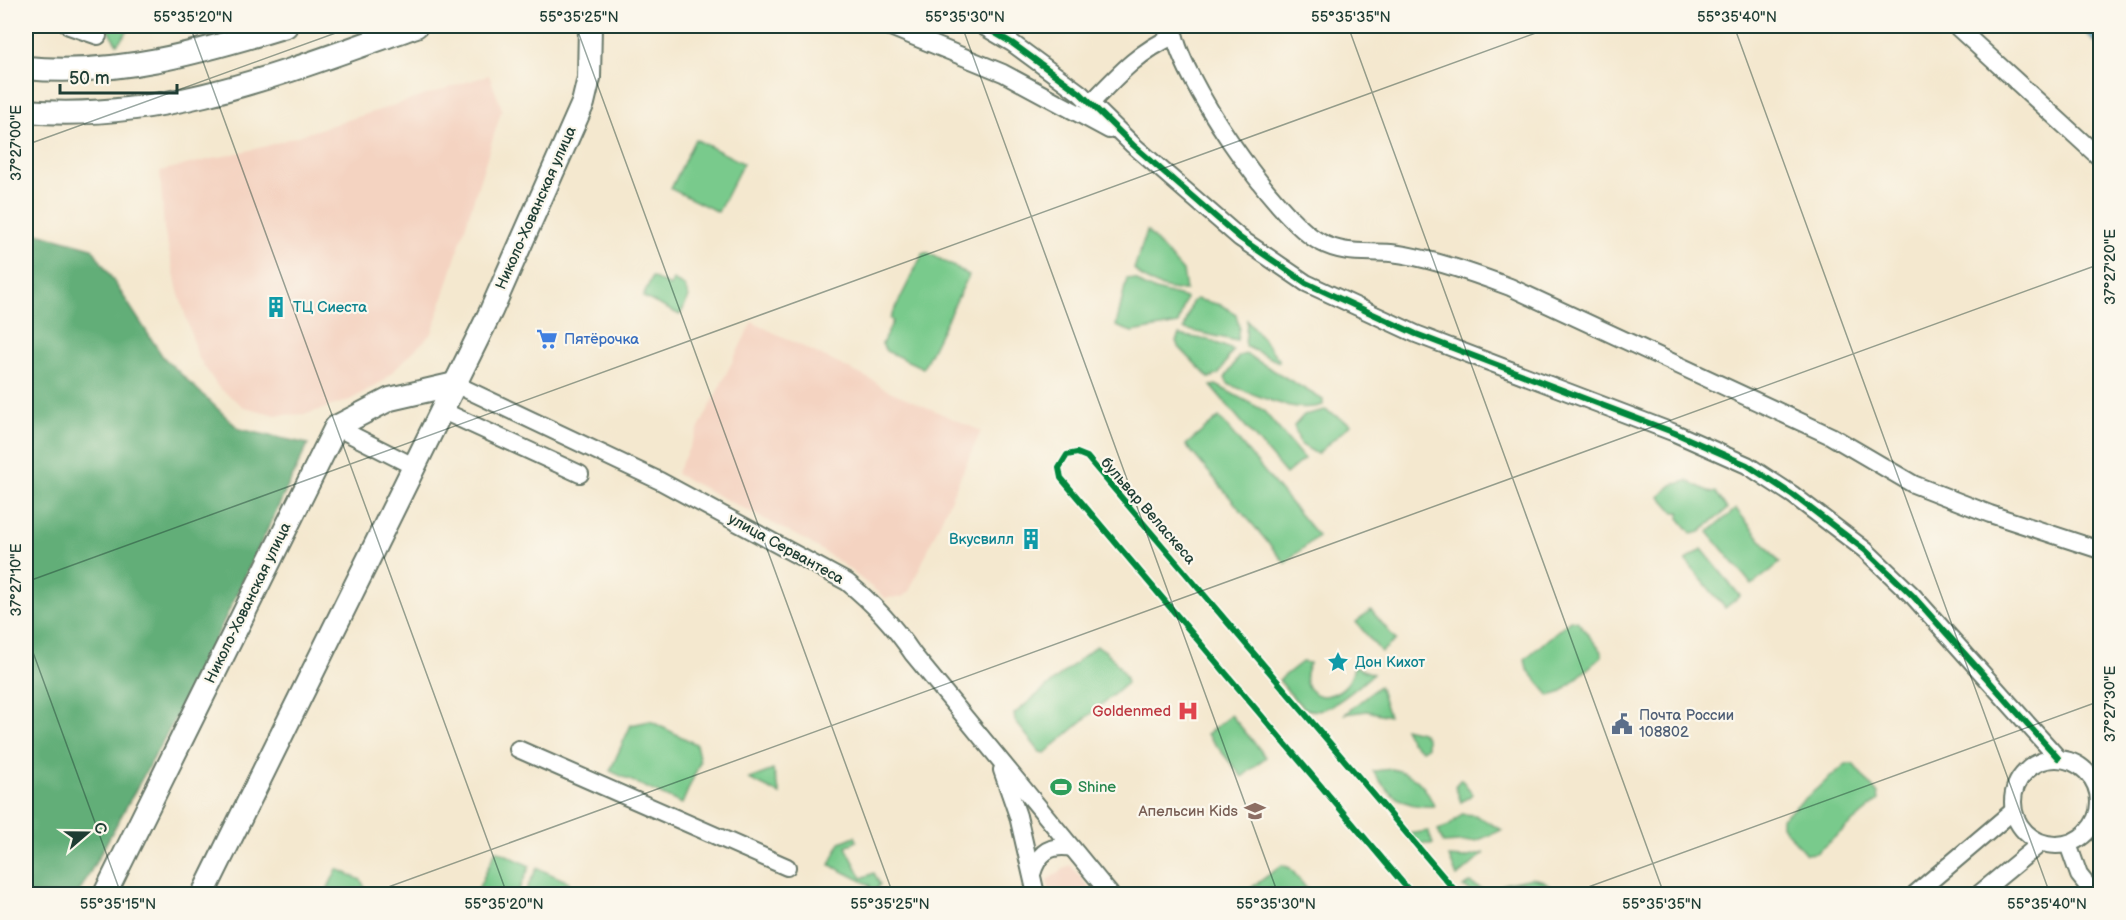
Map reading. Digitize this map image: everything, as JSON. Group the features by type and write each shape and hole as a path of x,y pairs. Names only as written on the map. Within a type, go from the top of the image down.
{"street":[{"path":"69,26 98,36"},
{"path":"26,68 88,69 136,65 210,49 286,26"},
{"path":"26,111 91,113 141,108 226,92 416,26"},
{"name":"Николо-Хованская улица","path":"203,894 491,311 583,103 589,78 590,26"},
{"path":"888,26 1003,73 1133,145"},
{"path":"983,26 1012,43 1091,103 1133,145 1240,238 1306,283 1416,334 1675,433 1747,465 1793,495 1865,550 1913,596 2058,758"},
{"path":"1956,26 2100,158"},
{"path":"1091,103 1135,57 1174,31 1197,88 1232,145 1274,200 1318,241 1347,253 1393,253 1474,273 1510,287 1831,436 1913,484 1990,514 2100,550"},
{"path":"336,427 390,399 455,384"},
{"name":"улица Сервантеса","path":"455,384 660,481 847,582 865,596 898,632 1110,894"},
{"path":"443,411 580,474"},
{"path":"336,427 415,468"},
{"name":"Николо-Хованская улица","path":"105,894 336,427"},
{"path":"518,749 787,867"},
{"path":"998,758 1018,816 1036,894"},
{"path":"2058,758 2073,762 2086,770 2095,782 2099,797 2098,812 2092,826 2082,837 2068,844 2055,846 2041,843 2028,836 2018,825 2013,811 2015,786 2022,774 2032,765 2058,758"},
{"path":"1915,894 2013,811"},
{"path":"1979,894 2041,843"},
{"path":"2068,844 2079,875 2094,894"},
{"path":"1032,874 1035,861 1050,848 1072,848"}],"shaded area":[{"path":"489,75 502,109 432,333 383,381 350,400 307,414 276,415 244,407 218,387 198,357 178,291 164,229 160,171 263,147"},
{"path":"752,322 874,381 883,388 981,431 909,592 902,597 885,598 840,562 807,541 676,474"},
{"path":"1070,865 1095,894 1050,894 1047,880"}],"green space":[{"path":"105,26 132,26 117,44"},
{"path":"695,139 743,163 718,212 671,189"},
{"path":"26,230 92,248 163,357 239,429 308,444 191,690 78,894 26,894"},
{"path":"1147,231 1183,271 1186,290 1158,286 1145,279 1134,269"},
{"path":"923,253 929,253 969,275 923,368 886,351 882,344 893,321 890,319"},
{"path":"652,277 670,286 673,280 684,286 689,297 680,315 643,297"},
{"path":"1127,278 1137,280 1145,287 1186,298 1178,324 1132,332 1116,326"},
{"path":"1196,299 1221,305 1236,314 1239,327 1237,341 1184,329 1192,302"},
{"path":"1247,320 1279,359 1279,362 1245,346"},
{"path":"1179,335 1209,340 1233,350 1219,374 1209,378 1178,346 1176,341"},
{"path":"1246,354 1323,400 1323,405 1300,407 1287,405 1228,384 1225,378 1239,356"},
{"path":"1216,385 1263,410 1304,459 1286,474 1211,386"},
{"path":"1325,410 1351,424 1317,454 1300,444 1294,426 1304,415"},
{"path":"1219,417 1318,536 1285,563 1186,445"},
{"path":"1687,481 1712,493 1716,492 1727,509 1700,532 1692,534 1679,518 1680,512 1674,512 1660,496 1672,485"},
{"path":"1736,509 1780,563 1752,585 1708,532"},
{"path":"1702,549 1740,596 1725,608 1686,561"},
{"path":"1371,610 1396,640 1381,652 1356,622"},
{"path":"1570,620 1577,621 1602,652 1602,656 1560,693 1550,696 1527,669 1525,659"},
{"path":"1096,646 1115,661 1127,683 1045,753 1040,752 1015,721 1014,714"},
{"path":"1302,662 1310,663 1305,678 1308,687 1321,696 1333,694 1344,687 1351,678 1354,666 1373,674 1341,700 1322,709 1313,710 1305,708 1298,702 1279,680"},
{"path":"1379,686 1389,716 1367,711 1345,714"},
{"path":"1231,715 1266,757 1242,777 1207,734"},
{"path":"650,721 696,744 700,762 682,804 610,771 631,725"},
{"path":"1404,728 1421,732 1427,738 1427,747 1422,750 1411,742"},
{"path":"1846,764 1853,764 1878,794 1879,800 1816,853 1806,854 1782,826 1782,818"},
{"path":"1392,769 1413,777 1423,786 1434,806 1414,805 1391,794 1373,771"},
{"path":"773,770 780,794 749,779"},
{"path":"1461,779 1473,794 1461,802 1455,786"},
{"path":"1462,814 1475,815 1502,830 1476,841 1443,843 1438,830 1449,826"},
{"path":"1428,831 1433,844 1417,844 1408,834"},
{"path":"855,836 857,841 846,847 862,878 874,873 880,884 874,893 869,893 870,885 830,865 840,842"},
{"path":"496,850 530,866 517,894 476,894"},
{"path":"1485,853 1457,877 1449,857 1464,858"},
{"path":"1282,865 1290,868 1311,894 1243,894"},
{"path":"537,868 569,882 563,894 524,894"},
{"path":"337,869 361,880 365,888 362,894 325,894"},
{"path":"1532,878 1544,881 1559,893 1476,894 1463,887 1470,883 1489,893 1504,884"}],"water":[{"path":"2079,26 2100,26 2100,48"}],"cycle path":[{"path":"983,26 1012,43 1080,93 1133,145 1240,238 1306,283 1416,334 1675,433 1747,465 1793,495 1865,550 1913,596 2058,758"},
{"name":"бульвар Веласкеса","path":"1412,894 1061,478 1059,468 1067,455 1077,453 1087,457 1458,894"}],"place":[{"name":"ТЦ Сиеста","path":"276,307"},
{"name":"Пятёрочка","path":"547,339"},
{"name":"Вкусвилл","path":"1031,539"},
{"name":"Дон Кихот","path":"1338,662"},
{"name":"Goldenmed","path":"1188,711"},
{"name":"Почта России 108802","path":"1622,724"},
{"name":"Shine","path":"1061,787"},
{"name":"Апельсин Kids","path":"1255,811"}]}
